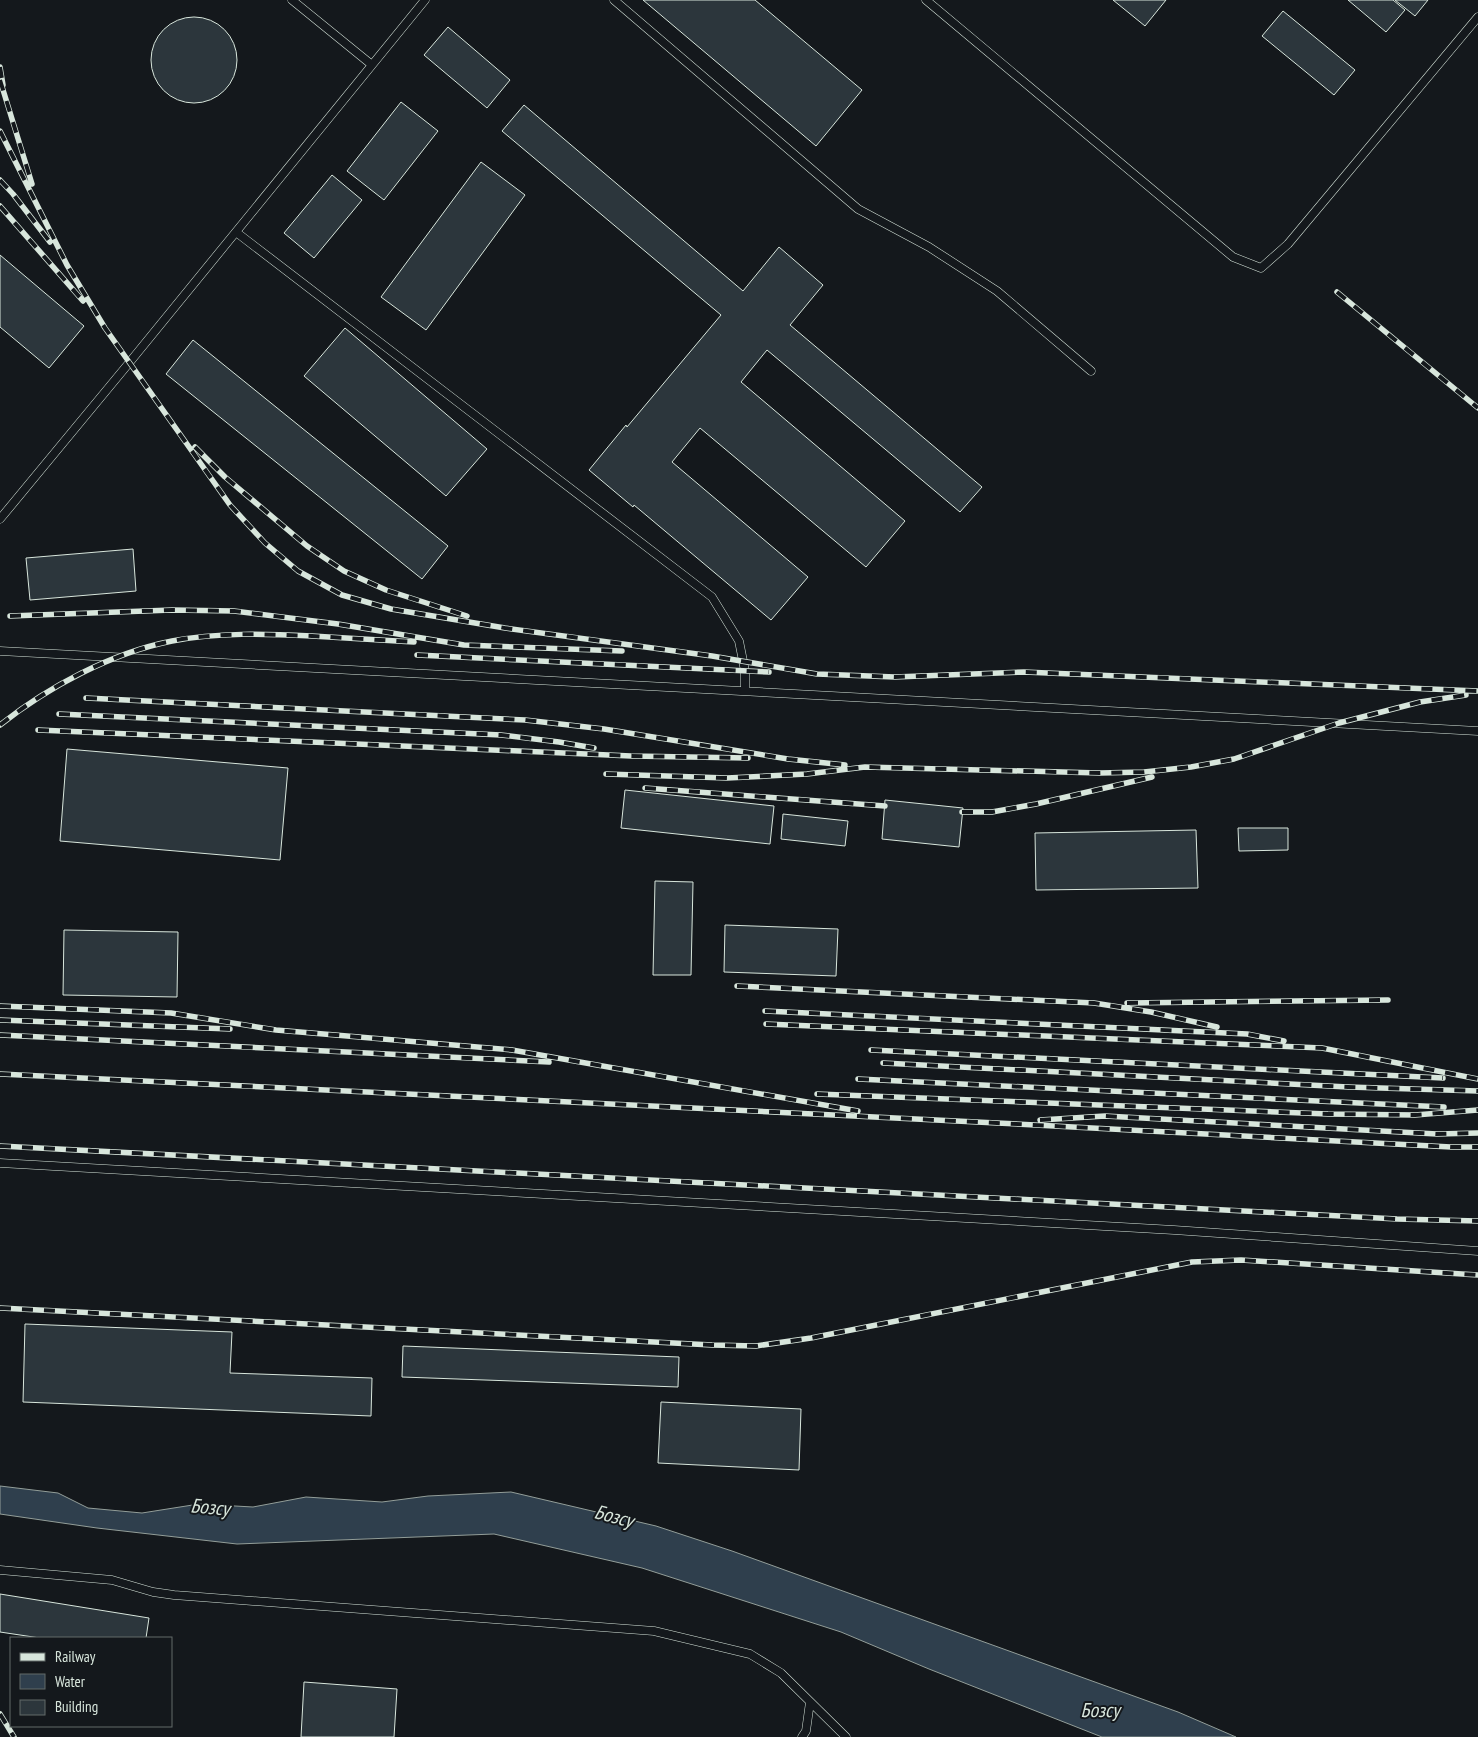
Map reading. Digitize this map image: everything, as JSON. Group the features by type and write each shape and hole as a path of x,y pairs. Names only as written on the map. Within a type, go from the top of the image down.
{"lane":[{"path":"292,0 372,65"},
{"path":"0,519 425,0"},
{"path":"614,0 858,209 929,247 997,291 1091,371"},
{"path":"926,0 1233,257 1261,268 1288,244 1478,17"},
{"path":"236,232 712,597 739,641 745,671 745,691"},
{"path":"0,651 1478,731"},
{"path":"0,1163 1174,1230 1478,1252"},
{"path":"0,1570 112,1580 153,1592 174,1595 654,1630 750,1654 781,1672 846,1737"},
{"path":"802,1737 806,1731 810,1702"}],"water":[{"name":"Бозсу","path":"0,1486 58,1493 88,1508 142,1513 199,1504 253,1507 306,1497 382,1502 428,1496 511,1492 656,1526 732,1551 1178,1712 1236,1737 1102,1737 841,1632 642,1568 494,1534 237,1544 97,1528 0,1514"}],"building":[{"path":"643,0 755,0 862,90 816,146"},
{"path":"1113,0 1166,0 1145,26"},
{"path":"1348,0 1393,0 1405,10 1386,32"},
{"path":"1395,0 1428,0 1415,16"},
{"path":"1283,11 1355,70 1334,95 1262,36"},
{"path":"194,17 211,20 230,36 234,43 237,60 234,77 218,96 211,100 194,103 177,100 158,84 154,77 151,60 154,43 170,24 177,20"},
{"path":"448,27 510,80 487,108 424,55"},
{"path":"401,102 438,131 384,200 347,171"},
{"path":"524,105 743,291 779,247 823,285 790,325 982,487 960,512 767,350 741,382 905,521 866,567 700,428 672,462 808,577 771,620 634,505 633,507 589,470 721,315 502,131"},
{"path":"481,162 525,195 426,330 381,297"},
{"path":"332,175 362,200 314,258 284,233"},
{"path":"0,255 84,326 49,368 0,327"},
{"path":"345,328 487,449 446,496 304,376"},
{"path":"193,340 448,546 422,579 166,374"},
{"path":"133,549 136,591 30,600 26,558"},
{"path":"67,749 288,768 280,860 60,841"},
{"path":"625,790 774,806 770,844 621,828"},
{"path":"885,800 963,808 959,847 882,839"},
{"path":"783,814 848,821 845,846 781,839"},
{"path":"1238,828 1288,828 1288,850 1239,851"},
{"path":"1196,830 1198,888 1036,890 1035,833"},
{"path":"655,881 693,882 691,975 653,975"},
{"path":"725,925 838,929 836,976 724,972"},
{"path":"64,930 178,932 177,997 63,995"},
{"path":"25,1324 232,1332 230,1373 372,1378 371,1416 23,1402"},
{"path":"403,1346 679,1357 678,1387 402,1377"},
{"path":"661,1402 801,1409 799,1470 658,1463"},
{"path":"0,1594 149,1618 146,1637 33,1637 0,1632"},
{"path":"304,1682 397,1689 394,1737 301,1737"}],"railway":[{"path":"0,67 3,85"},
{"path":"0,80 32,184"},
{"path":"0,131 67,265 105,328 230,505 265,543 298,571 342,595 391,609 505,628 712,656 817,674 895,677 1024,672 1478,691"},
{"path":"0,180 50,242"},
{"path":"0,206 83,301"},
{"path":"1337,292 1478,408"},
{"path":"195,447 225,477 307,546 344,571 386,590 467,616"},
{"path":"10,616 172,610 234,611 338,624 464,645 622,651"},
{"path":"0,725 59,685 81,673 126,654 172,641 207,636 260,634 414,642"},
{"path":"417,655 769,672"},
{"path":"606,774 727,778 807,774 865,767 1100,773 1144,772 1191,767 1234,759 1339,723 1420,702 1466,695"},
{"path":"86,698 525,720 604,729 788,759 845,765"},
{"path":"59,714 501,735 594,748"},
{"path":"38,730 631,756 748,758"},
{"path":"962,812 992,812 1036,804 1152,777"},
{"path":"645,788 885,806"},
{"path":"737,986 1094,1003 1151,1012 1217,1027"},
{"path":"1127,1003 1388,1000"},
{"path":"0,1006 171,1013 276,1030 512,1050 858,1111"},
{"path":"765,1011 1247,1034 1284,1041"},
{"path":"0,1020 230,1029"},
{"path":"766,1024 1322,1048 1478,1079"},
{"path":"0,1035 549,1062"},
{"path":"871,1050 1443,1078"},
{"path":"883,1063 1348,1087 1478,1091"},
{"path":"0,1074 1478,1147"},
{"path":"858,1079 1444,1107"},
{"path":"817,1094 1328,1114 1415,1115 1478,1110"},
{"path":"1040,1120 1105,1116 1437,1134 1478,1133"},
{"path":"0,1146 1397,1219 1478,1221"},
{"path":"0,1308 756,1346 811,1338 1192,1262 1241,1260 1478,1275"},
{"path":"0,1714 14,1737"}]}
